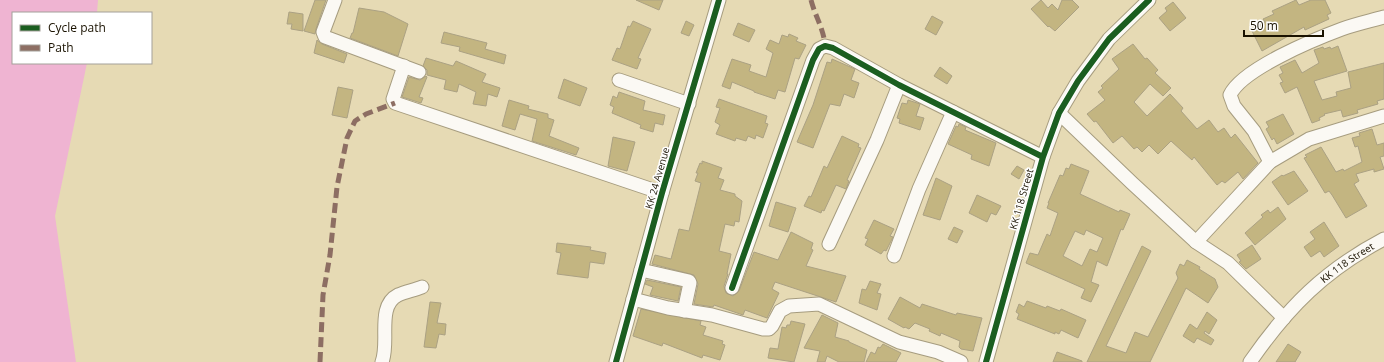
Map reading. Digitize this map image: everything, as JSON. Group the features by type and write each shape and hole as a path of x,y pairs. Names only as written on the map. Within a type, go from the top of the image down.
{"street":[{"path":"335,0 323,32 325,37 418,72"},
{"name":"KK 24 Avenue","path":"616,362 662,193 719,0"},
{"name":"KK 118 Street","path":"986,362 1043,157 1059,113 1078,81 1109,39 1141,2"},
{"path":"1270,162 1254,131 1234,106 1230,95 1238,83 1267,64 1303,44 1344,28 1384,17"},
{"path":"732,288 812,60 819,49 825,46 833,48 899,85 1043,157"},
{"path":"404,66 393,99 395,103 662,193"},
{"path":"619,80 689,104"},
{"path":"829,244 877,140 899,85"},
{"path":"894,256 919,189 952,112"},
{"path":"1059,113 1196,242 1228,263 1284,318"},
{"path":"1196,242 1270,162 1309,139 1384,116"},
{"name":"KK 118 Street","path":"1250,362 1266,339 1296,304 1327,274 1384,239"},
{"path":"641,270 689,281 690,283 684,311"},
{"path":"382,362 386,344 386,310 390,302 397,296 422,287"},
{"path":"633,299 684,311 712,315 745,325 769,329 780,311 789,306 819,304 899,342 938,352 961,362"}],"shaded area":[{"path":"0,0 98,0 97,12 12,12 12,64 87,64 55,216 76,362 0,362"}],"building":[{"path":"315,0 326,0 315,34 304,31"},
{"path":"636,0 663,0 659,10"},
{"path":"1041,0 1048,8 1052,4 1058,10 1062,0 1072,0 1079,7 1055,31 1049,26 1048,27 1031,9"},
{"path":"1296,0 1299,5 1311,0 1325,0 1331,13 1327,15 1329,19 1305,30 1304,27 1262,51 1251,29 1265,22 1263,19 1274,14 1272,11"},
{"path":"1173,2 1186,18 1170,31 1159,18 1167,11 1165,8"},
{"path":"359,8 384,12 408,24 398,56 350,38 353,33"},
{"path":"289,12 303,14 303,31 291,29 292,24 287,24"},
{"path":"932,16 943,22 936,35 925,29"},
{"path":"633,21 651,29 638,58 641,59 637,69 612,60 617,48 620,49 628,26 630,27"},
{"path":"686,21 694,25 689,36 681,33"},
{"path":"738,23 755,30 749,42 733,35"},
{"path":"444,32 487,43 485,49 506,55 504,64 459,51 460,47 441,43"},
{"path":"789,34 798,38 796,41 806,45 799,59 795,58 785,92 778,90 775,99 754,92 732,82 730,89 722,86 732,59 751,65 749,71 766,77 773,53 766,49 770,40 779,44 782,35 788,37"},
{"path":"317,40 322,44 347,54 344,63 314,53"},
{"path":"1133,44 1145,59 1147,58 1158,70 1155,73 1171,88 1163,96 1150,84 1134,102 1147,116 1170,94 1183,108 1181,111 1197,129 1209,120 1218,132 1224,128 1231,138 1235,134 1258,163 1243,179 1238,172 1225,183 1222,181 1217,185 1194,157 1192,160 1171,141 1158,154 1149,145 1142,152 1137,147 1134,149 1122,136 1113,143 1096,121 1094,122 1087,114 1105,100 1098,92 1103,88 1101,86 1119,69 1112,59"},
{"path":"1338,46 1347,71 1314,81 1322,100 1337,96 1336,92 1351,88 1348,72 1384,63 1384,99 1377,101 1378,104 1357,110 1358,113 1343,117 1341,110 1324,114 1325,115 1319,118 1320,120 1312,123 1297,87 1285,93 1280,83 1283,82 1279,75 1283,73 1280,67 1295,60 1302,73 1319,63 1314,50 1323,47 1324,49 1330,47 1331,49"},
{"path":"426,58 453,66 456,61 486,74 482,82 500,88 497,97 488,94 486,106 473,104 476,92 459,84 457,92 444,89 446,80 427,75 427,70 423,66"},
{"path":"832,59 855,69 851,80 859,83 854,98 844,94 840,106 830,104 813,148 797,142 813,105 827,62 831,63"},
{"path":"940,67 952,76 947,84 934,76"},
{"path":"426,76 427,77 419,97 423,98 421,103 402,97 409,77 420,80"},
{"path":"564,79 587,88 580,106 558,98"},
{"path":"338,87 353,90 347,118 332,115"},
{"path":"619,92 645,101 643,110 665,115 663,125 655,123 653,132 640,128 641,125 612,113 614,107 610,105 613,96 617,98"},
{"path":"719,99 767,116 765,123 768,124 763,138 756,135 755,139 748,136 746,141 736,138 735,141 716,134 720,125 715,122 720,108 716,107"},
{"path":"509,100 529,106 528,109 548,114 548,118 554,120 549,136 579,148 576,155 532,141 537,119 520,114 515,130 502,126"},
{"path":"908,100 920,104 916,116 924,118 920,130 899,123 900,119 897,118 902,103 907,104"},
{"path":"1283,114 1294,134 1277,144 1274,138 1272,140 1266,129 1269,127 1266,122"},
{"path":"959,124 966,127 965,130 996,143 989,166 971,159 972,155 948,144 956,126 958,127"},
{"path":"1372,129 1377,145 1384,143 1384,156 1380,157 1384,169 1374,172 1374,169 1356,174 1359,181 1354,184 1367,206 1346,218 1329,191 1325,193 1304,158 1307,157 1305,155 1321,147 1336,172 1343,169 1344,171 1362,162 1358,146 1355,147 1352,138 1360,136 1359,133"},
{"path":"842,136 859,144 858,147 861,148 847,180 849,181 846,189 836,185 824,211 822,210 821,213 804,206 809,196 811,197 824,166 827,168"},
{"path":"613,137 635,142 627,171 608,166"},
{"path":"702,161 722,168 718,178 724,180 720,190 735,194 735,196 742,201 739,222 735,221 734,226 725,224 719,251 731,254 728,274 724,286 726,293 733,296 739,291 754,252 778,260 791,232 813,243 811,249 813,250 806,266 846,276 836,302 775,282 772,289 779,293 767,318 745,310 743,315 714,305 713,307 694,304 698,284 694,275 652,264 655,255 671,259 679,229 689,231 701,183 695,181 698,173 696,173 700,163 702,164"},
{"path":"1071,164 1089,171 1080,194 1119,212 1120,210 1130,214 1123,230 1121,229 1107,266 1097,261 1091,282 1099,285 1091,302 1081,298 1085,289 1026,263 1030,253 1038,255 1047,234 1050,236 1058,213 1047,208 1048,203 1060,175 1063,176 1066,168 1069,169","holes":["1086,230 1103,238 1097,252 1090,249 1082,266 1063,256 1075,231 1084,235"]},
{"path":"1017,166 1024,170 1019,179 1011,174"},
{"path":"1294,171 1308,191 1288,205 1272,182 1282,175 1283,176"},
{"path":"936,178 952,186 940,220 923,215"},
{"path":"977,195 1001,206 996,215 991,213 987,222 969,213"},
{"path":"776,202 796,208 788,232 769,226"},
{"path":"1278,207 1286,219 1255,245 1245,233 1263,217 1261,215 1268,210 1270,213"},
{"path":"874,220 894,229 890,236 893,237 886,251 884,250 881,254 865,245 868,239 865,238"},
{"path":"1324,222 1339,246 1324,257 1320,251 1311,257 1304,247 1315,239 1310,232"},
{"path":"954,227 963,231 957,243 948,239"},
{"path":"557,243 591,247 590,250 606,253 604,264 590,262 588,278 557,274 561,253 556,252"},
{"path":"1252,245 1261,259 1246,269 1239,262 1241,261 1237,255"},
{"path":"1142,246 1151,251 1106,346 1126,353 1135,332 1148,337 1178,278 1176,273 1180,264 1184,266 1187,260 1200,267 1199,269 1215,279 1218,287 1208,303 1186,288 1150,362 1087,362"},
{"path":"647,280 681,287 678,301 650,295 653,287 645,284"},
{"path":"870,281 881,284 877,293 881,294 877,310 859,303 862,289 866,290"},
{"path":"900,297 920,308 922,304 956,315 957,313 982,318 973,351 961,349 959,347 960,341 941,333 940,336 929,331 930,329 915,323 909,329 904,328 888,319"},
{"path":"1027,301 1046,308 1047,306 1060,311 1061,309 1086,320 1078,338 1061,330 1059,334 1055,332 1055,334 1017,319 1019,314 1016,312 1019,304 1024,307"},
{"path":"430,302 441,303 437,323 446,324 445,335 439,334 436,348 424,347"},
{"path":"641,309 701,321 700,325 706,327 703,335 723,341 722,344 725,345 720,360 703,355 702,358 663,343 662,346 633,336"},
{"path":"1207,312 1217,320 1209,334 1205,331 1204,333 1214,340 1211,345 1197,338 1194,343 1183,336 1190,324 1197,329"},
{"path":"822,315 838,323 835,337 849,341 867,350 864,362 839,362 827,356 825,362 817,362 820,351 804,348"},
{"path":"791,321 805,324 794,362 768,358 770,348 778,349 782,327 786,328 787,325 790,325"},
{"path":"883,344 901,353 896,362 866,362 871,352 875,354 878,347 880,348"},
{"path":"1288,344 1301,352 1295,362 1276,362"},
{"path":"1057,352 1082,361 1082,362 1053,362"}],"marked path":[{"path":"811,0 823,34 825,46"},
{"path":"320,362 323,295 330,255 337,187 347,138 355,121 366,114 395,103"}],"cycle path":[{"path":"616,362 662,193 719,0"},
{"path":"986,362 1043,157 1059,113 1078,81 1109,39 1149,0"},
{"path":"732,288 813,60 819,49 825,46 833,48 899,85 1043,157"}]}
